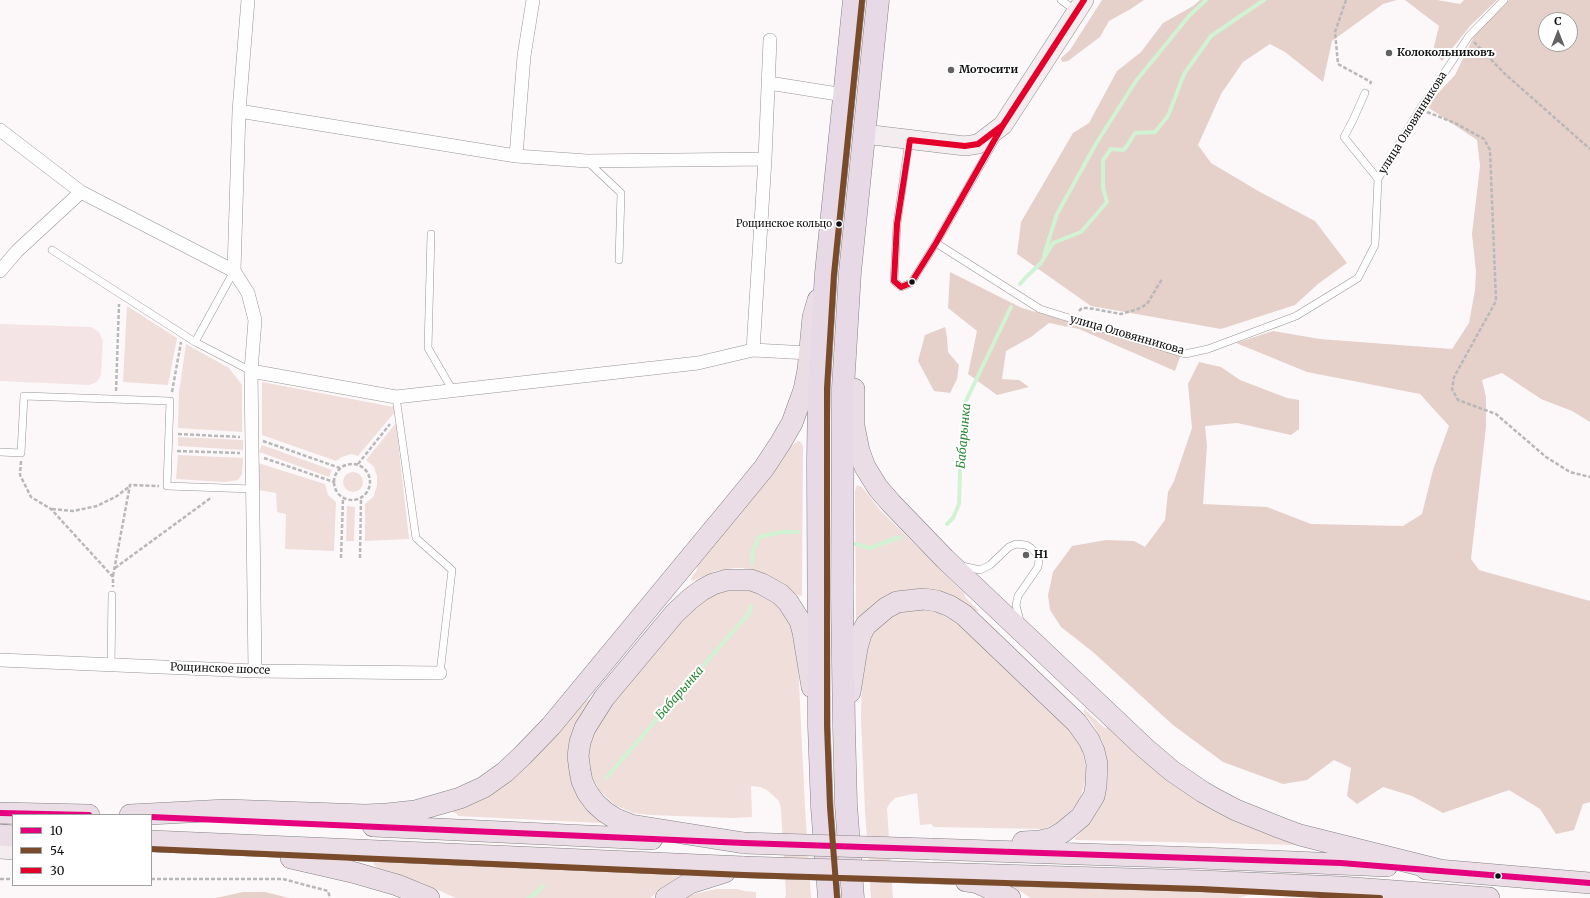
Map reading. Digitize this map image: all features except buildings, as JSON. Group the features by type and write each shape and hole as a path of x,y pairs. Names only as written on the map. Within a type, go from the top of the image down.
{"highway":[{"path":"829,898 822,807 819,726 819,388 826,273 854,0"},
{"path":"853,898 846,804 844,727 842,462 843,388 850,272 878,0"}],"main road":[{"path":"850,272 856,314 853,402 854,426 859,451 865,467 878,488 945,559 1144,748 1172,771 1203,792 1242,813 1300,835 1440,870"},
{"path":"149,814 226,810 387,814 415,811 460,798 484,787 505,772 551,726 764,468 781,442 798,407 804,390 810,353 813,317 826,273"},
{"path":"744,843 631,824 616,819 605,812 595,803 587,792 580,771 578,756 580,742 585,728 591,718 604,698 675,613 690,599 713,584 727,580 739,579 751,580 772,588 788,602 795,611 803,632 819,726"},
{"path":"844,727 857,648 861,634 866,625 886,608 898,602 924,599 937,601 950,606 964,615 1062,707 1085,732 1094,752 1097,764 1096,786 1094,796 1085,812 1073,825 1053,838 1040,841 930,849"},
{"path":"0,813 44,814"},
{"path":"152,817 744,843 1318,862 1440,870 1590,884"},
{"path":"0,835 12,836"},
{"path":"152,841 744,867 1201,881 1437,893 1489,898"},
{"path":"152,846 202,852 278,855 308,861 397,885 428,898"},
{"path":"666,898 690,883 744,867"},
{"path":"930,873 978,883 1010,898"},
{"path":"1276,898 1288,896 1437,893"}],"street":[{"path":"234,271 239,111 248,0"},
{"path":"516,156 524,56 533,0"},
{"path":"864,134 965,146 978,144 1003,125 1080,6"},
{"path":"753,350 765,159 770,40"},
{"path":"769,83 844,95"},
{"path":"239,111 516,156 587,161 765,159"},
{"path":"0,130 81,192 234,271 248,293 256,320 251,371 255,671"},
{"path":"0,271 17,250 81,192"},
{"path":"251,371 396,397 698,364 753,350 810,353"},
{"name":"Рощинское шоссе","path":"0,660 255,671 440,673"},
{"path":"0,850 12,850"}],"lane":[{"path":"1061,0 1080,6"},
{"name":"улица Оловянникова","path":"936,243 1040,309 1185,354 1208,349 1296,316 1358,278 1375,245 1378,179 1420,109 1469,36 1504,0"},
{"path":"1365,93 1344,137 1378,179"},
{"path":"910,140 897,224 894,281 901,287 911,283 936,243 1003,125"},
{"path":"587,161 621,193 619,260"},
{"path":"431,234 428,348 453,391"},
{"path":"52,250 195,342 251,371"},
{"path":"195,342 234,271"},
{"path":"0,452 21,453 24,396 170,401 167,486 253,489"},
{"path":"396,397 416,538 452,570 440,673"},
{"path":"945,559 965,568 980,570 990,565 1009,547 1016,544 1026,545 1031,548 1036,553 1039,560 1038,567 1018,596 1016,605 1024,633"},
{"path":"111,664 112,596"}],"path":[{"path":"1346,0 1335,32 1338,64 1371,82 1365,93"},
{"path":"1469,36 1504,73 1590,149"},
{"path":"1420,109 1455,123 1484,139 1490,150 1496,300 1454,377 1452,389 1458,400 1496,414 1533,448 1552,461 1570,472 1590,477"},
{"path":"1070,318 1082,308 1121,314 1138,309 1147,304 1162,279"},
{"path":"115,399 120,294"},
{"path":"170,401 182,334"},
{"path":"358,464 398,414"},
{"path":"21,453 20,475 32,497 51,509 113,577"},
{"path":"360,558 361,499 369,490 371,484 368,472 358,464 346,465 340,468 334,477 335,488 338,494 348,500 361,499"},
{"path":"51,509 73,511 97,506 117,496 130,486 167,486"},
{"path":"112,596 113,577 130,486"},
{"path":"115,568 224,488"},
{"path":"341,558 343,498"},
{"path":"0,879 12,879"},
{"path":"152,879 283,879 328,891 330,898"}],"shaded area":[{"path":"1102,0 1144,0 1109,21 1100,37 1068,61 1062,62 1061,58 1070,50"},
{"path":"1200,0 1397,0 1383,4 1332,41 1323,82 1285,52 1270,44 1243,62 1221,94 1198,145 1211,163 1260,192 1315,221 1347,263 1318,284 1295,305 1221,329 1091,306 1017,254 1021,222 1073,133 1089,123 1117,71 1141,52 1163,23 1193,6"},
{"path":"1405,0 1437,0 1460,4 1464,0 1497,0 1471,25 1442,61 1433,51 1439,26"},
{"path":"1509,0 1590,0 1590,422 1572,411 1541,399 1502,373 1482,380 1486,397 1486,427 1471,559 1479,570 1590,601 1590,802 1583,804 1574,830 1556,834 1540,809 1509,790 1443,813 1412,796 1383,787 1357,804 1347,796 1351,768 1334,760 1307,780 1283,784 1223,762 1173,725 1093,652 1061,627 1050,610 1048,595 1053,572 1072,546 1106,540 1134,541 1145,547 1165,520 1168,492 1174,481 1192,428 1188,384 1199,362 1221,367 1240,380 1287,398 1299,400 1299,429 1291,435 1237,423 1205,426 1207,446 1203,504 1267,507 1311,524 1403,526 1422,514 1433,470 1449,426 1420,394 1307,372 1236,343 1273,331 1320,339 1452,349 1469,323 1475,290 1476,272 1472,234 1480,166 1477,140 1426,106 1455,75 1475,34"},
{"path":"950,272 1022,308 1181,354 1175,371 1079,329 1049,323 1031,337 1006,351 1002,379 1019,380 1029,387 997,395 968,374 977,331 948,308"},
{"path":"127,306 177,338 168,385 123,382"},
{"path":"0,324 91,327 99,332 103,341 101,375 97,382 89,385 0,381"},
{"path":"945,327 948,352 959,365 957,379 950,393 934,391 918,361 925,335"},
{"path":"186,344 229,368 242,385 242,432 178,428 179,392"},
{"path":"262,382 394,407 394,413 358,456 351,454 336,461 262,435"},
{"path":"396,423 409,539 365,541 365,504 374,496 377,485 377,476 374,467 366,460"},
{"path":"178,437 243,440 243,450 178,446"},
{"path":"798,441 801,442 803,447 802,595 795,594 783,583 767,575 743,568 716,571 692,581 691,578 697,570 697,564 786,450"},
{"path":"262,445 332,470 329,477 259,452"},
{"path":"178,455 243,458 242,474 238,480 225,482 176,479"},
{"path":"258,463 325,484 328,495 336,502 334,551 285,549 286,514 277,512 276,493 258,490"},
{"path":"353,472 360,475 363,482 360,489 353,492 346,489 343,482 346,475"},
{"path":"857,485 862,487 881,511 964,593 965,597 979,611 975,611 921,589 909,590 885,596 873,605 858,620 856,619 855,491"},
{"path":"347,506 355,507 354,541 346,541"},
{"path":"744,587 774,599 791,623 798,662 811,898 785,898 781,809 779,801 767,790 760,787 751,786 752,817 733,818 633,813 615,805 599,790 589,766 591,738 603,715 687,612 721,590"},
{"path":"921,609 939,613 959,625 1058,717 1081,747 1086,767 1086,778 1080,799 1074,808 1060,821 1049,827 1041,829 934,827 931,824 920,825 917,793 895,798 887,808 893,898 871,898 861,719 862,665 871,636 884,621 902,611"},
{"path":"587,700 591,700 576,724 601,823 458,816 452,811 580,708"},
{"path":"1084,709 1105,728 1111,727 1300,845 1075,840 1075,838 1086,826 1105,793 1108,772 1103,743 1093,724 1084,713"},
{"path":"378,860 667,873 678,876 679,878 650,898 456,898 422,883 378,868 373,864"},
{"path":"1015,886 1256,893 1238,898 1031,898 1015,888"},
{"path":"716,889 737,889 756,892 756,898 685,898 694,894"},
{"path":"243,892 265,892 289,898 216,898"}],"waterway":[{"path":"1044,255 1057,214 1097,142 1136,81 1189,16 1206,0"},
{"name":"Бабарынка","path":"1020,284 1041,263 1053,243 1081,232 1107,202 1103,188 1103,160 1111,149 1123,150 1135,133 1155,132 1168,116 1184,74 1211,36 1264,0"},
{"name":"Бабарынка","path":"947,524 953,518 959,504 961,442 965,403 1011,307"},
{"name":"Бабарынка","path":"752,563 753,550 759,537 781,532 798,532"},
{"name":"Бабарынка","path":"855,544 870,548 900,537"},
{"name":"Бабарынка","path":"606,778 749,613 751,606"},
{"name":"Бабарынка","path":"529,898 543,886"}],"transit line":[{"name":"30","path":"1003,125 1084,0"},
{"name":"54","path":"837,897 830,807 827,726 827,388 834,274 862,1"},
{"name":"30","path":"1003,125 936,243 911,283 901,287 894,281 897,224 910,140 965,146 978,144 1003,125"},
{"name":"10","path":"0,813 44,814"},
{"name":"10","path":"152,817 744,843 1341,863 1590,883"},
{"name":"54","path":"152,849 744,875 1201,889 1380,898"}],"place":[{"name":"Колокольниковъ","path":"1389,53"},
{"name":"Мотосити","path":"951,70"},
{"name":"Рощинское кольцо","path":"839,224"},
{"name":"Н1","path":"1026,555"}]}
